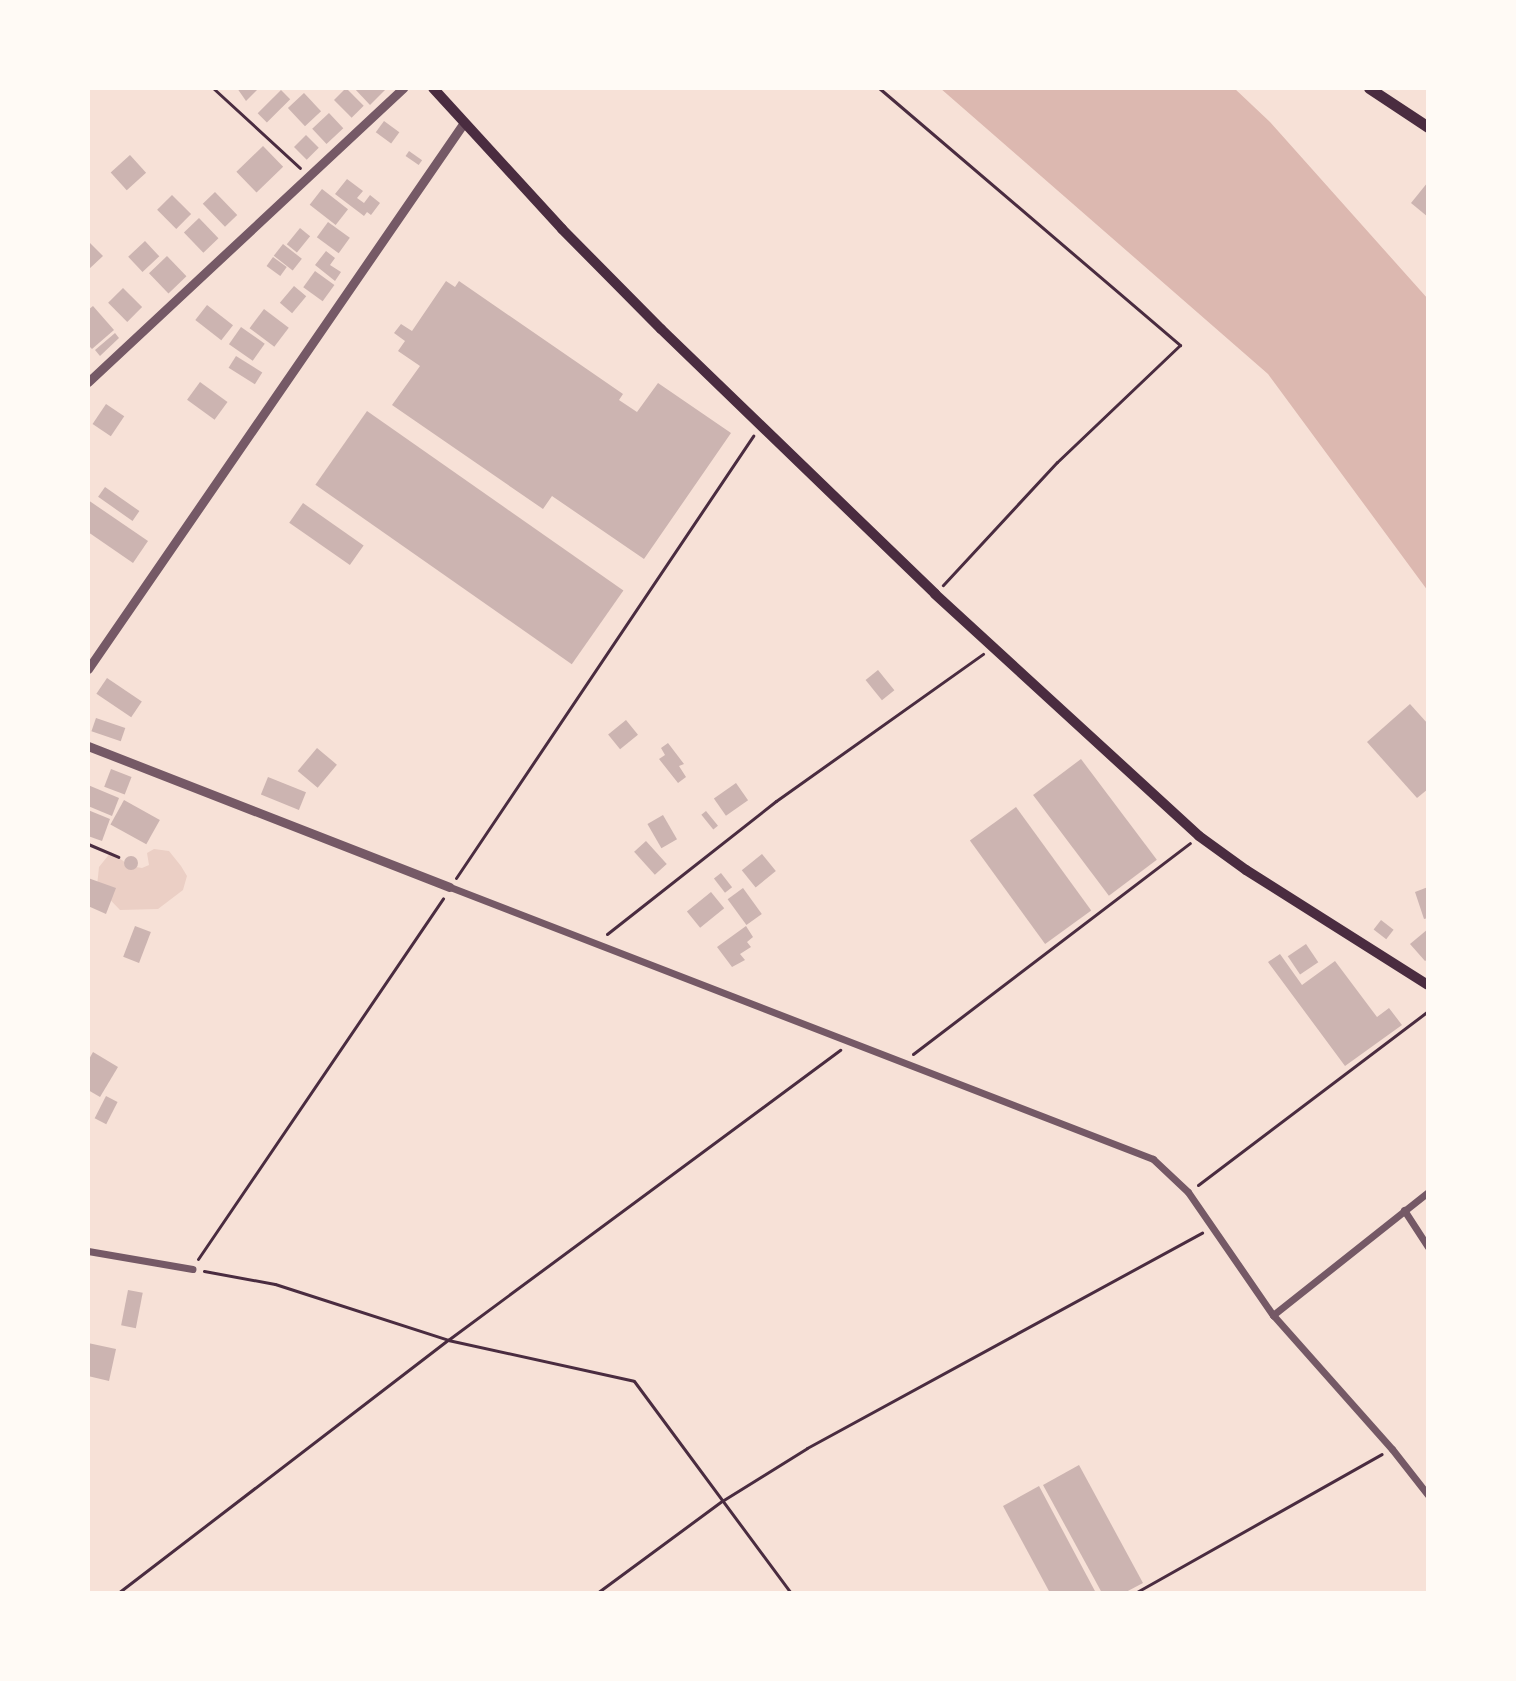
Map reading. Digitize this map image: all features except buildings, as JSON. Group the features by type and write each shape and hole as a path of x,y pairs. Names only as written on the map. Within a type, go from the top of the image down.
{"main road":[{"path":"433,88 463,124 639,307 992,648 1199,836 1246,870 1428,985"},
{"path":"1369,88 1428,127"}],"street":[{"path":"88,382 403,88"},
{"path":"88,669 463,124"},
{"path":"88,746 1153,1159 1188,1192 1273,1315 1392,1449 1428,1495"},
{"path":"1273,1315 1428,1192"},
{"path":"1404,1210 1428,1247"},
{"path":"88,1251 192,1269"}],"path":[{"path":"213,88 308,176"},
{"path":"879,88 1180,345 1057,462 935,594"},
{"path":"761,423 192,1269 275,1284 448,1340 634,1381 791,1593"},
{"path":"595,943 776,801 992,648"},
{"path":"903,1061 1199,836"},
{"path":"88,844 118,857"},
{"path":"1188,1192 1428,1011"},
{"path":"118,1593 448,1340 849,1043"},
{"path":"597,1593 722,1501 807,1448 1212,1227"},
{"path":"1135,1593 1392,1449"}],"shaded area":[{"path":"940,88 1234,88 1270,122 1428,299 1428,591 1268,374"},
{"path":"154,849 169,851 181,866 187,876 183,890 158,909 120,910 97,886 99,867 111,852 130,866 142,868 149,865 147,853"}]}
